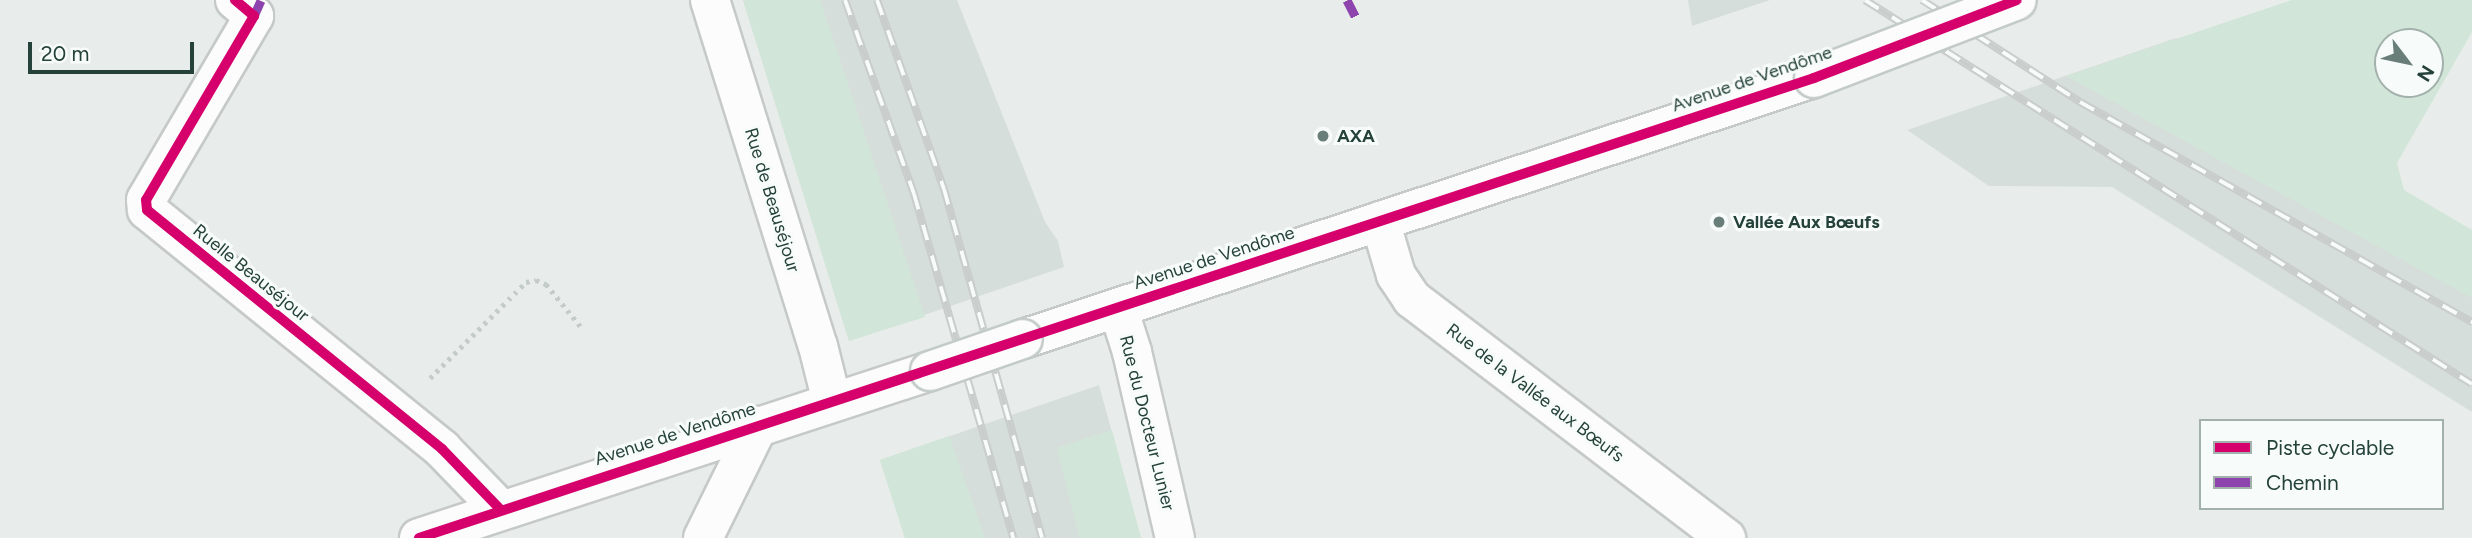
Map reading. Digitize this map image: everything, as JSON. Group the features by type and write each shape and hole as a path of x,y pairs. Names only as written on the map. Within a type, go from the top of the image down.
{"street":[{"name":"Rue de Beauséjour","path":"710,0 818,345 832,402"},
{"name":"Avenue de Vendôme","path":"419,538 1814,78 2017,0"},
{"name":"Ruelle Beauséjour","path":"245,8 146,200 147,210 442,449 501,510"},
{"name":"Rue de la Vallée aux Bœufs","path":"1380,221 1396,275 1412,299 1726,538"},
{"name":"Rue du Docteur Lunier","path":"1118,308 1132,352 1175,538"},
{"path":"703,538 758,426"}],"path":[{"path":"396,412 526,282 536,280 546,284 582,328"}],"shaded area":[{"path":"743,0 957,0 1045,222 1058,241 1064,267 849,341"},
{"path":"1688,0 1770,0 1692,26"},
{"path":"2176,38 2472,249 2472,412 2112,187 1989,186 1907,130"},
{"path":"1099,385 1141,538 905,538 880,460"}],"green space":[{"path":"743,0 820,0 925,317 849,341"},
{"path":"2292,0 2472,0 2472,32 2444,81 2444,28 2374,28 2374,98 2434,98 2397,163 2404,190 2472,230 2472,298 2066,76"},
{"path":"1112,430 1141,538 1080,538 1057,448"},
{"path":"949,436 985,538 905,538 880,460"}],"railway":[{"path":"845,0 914,194 1013,538"},
{"path":"877,0 944,189 1042,538"},
{"path":"1865,0 2472,384"},
{"path":"1922,0 2080,102 2472,322"}],"marked path":[{"path":"254,16 261,0"},
{"path":"1347,0 1356,18"}],"cycle path":[{"path":"235,0 254,16 146,200 147,210 442,449 501,510"},
{"path":"419,538 1814,78 2017,0"}],"place":[{"name":"AXA","path":"1323,136"},
{"name":"Vallée Aux Bœufs","path":"1719,222"}]}
